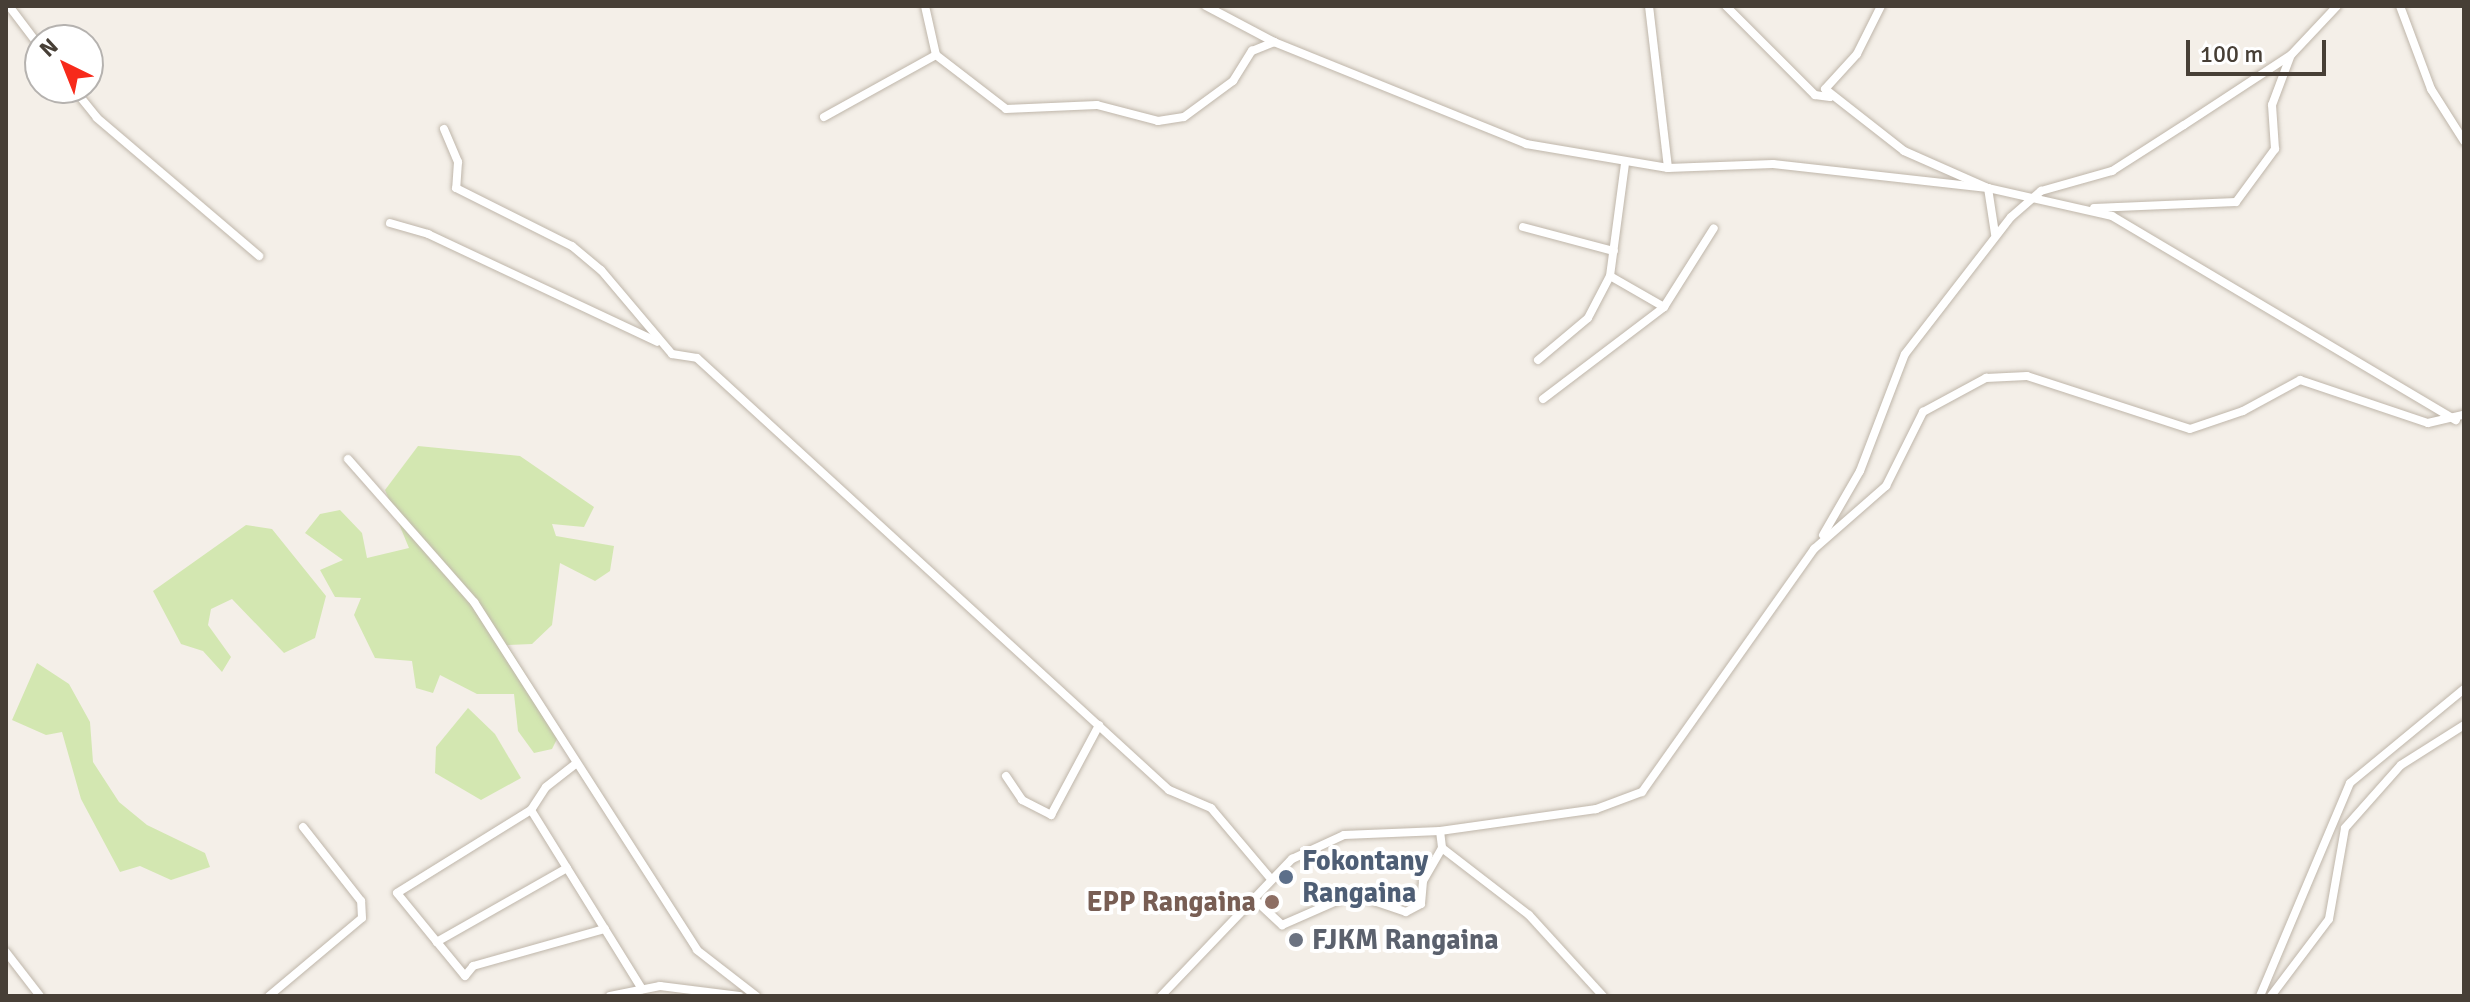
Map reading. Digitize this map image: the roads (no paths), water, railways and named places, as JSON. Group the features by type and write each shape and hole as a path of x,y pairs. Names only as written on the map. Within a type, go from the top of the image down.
{"street":[{"path":"9,6 24,26"},
{"path":"925,6 936,55 1006,109 1097,105 1158,121 1205,103 1233,81 1252,51 1274,42"},
{"path":"1206,6 1274,42 1526,144 1625,164 1668,168 1773,164 1988,188 2112,216 2460,418"},
{"path":"1649,6 1668,168"},
{"path":"1726,6 1815,95 1830,97 1904,151 1988,188"},
{"path":"1830,97 1829,81 1857,54 1881,6"},
{"path":"1161,996 1292,859 1344,835 1440,831 1596,809 1642,792 1814,549 1860,471 1905,354 1995,234 2033,198 2071,178 2112,171 2291,55 2337,6"},
{"path":"2400,6 2431,89 2464,141"},
{"path":"824,117 936,55"},
{"path":"2069,206 2210,209 2236,202 2270,165 2272,105 2291,55"},
{"path":"86,104 97,118 259,256"},
{"path":"444,129 458,162 456,188 572,246 601,270 661,344"},
{"path":"1538,360 1588,318 1610,276 1625,164"},
{"path":"1988,188 1995,234"},
{"path":"390,223 697,358 1169,790 1211,808 1271,879"},
{"path":"1523,227 1614,251"},
{"path":"1543,399 1664,307 1714,228"},
{"path":"1610,276 1664,307"},
{"path":"1814,549 1886,486 1923,412 1986,378 2027,376 2190,429 2243,411 2300,380 2428,423 2460,418"},
{"path":"348,459 474,602 697,950 756,996"},
{"path":"2260,996 2350,783 2464,689"},
{"path":"1006,776 1022,800 1051,815 1099,725"},
{"path":"2271,996 2329,919 2345,828 2401,765 2464,725"},
{"path":"577,763 546,787 531,810 397,893 465,976 473,966 605,929"},
{"path":"531,810 642,989"},
{"path":"269,996 362,918 361,901 303,827"},
{"path":"1253,898 1282,925 1353,894 1406,912 1421,904 1423,881 1442,848 1440,831"},
{"path":"1442,848 1529,915 1603,996"},
{"path":"437,942 567,868"},
{"path":"6,952 40,996"},
{"path":"610,996 642,989 712,988 739,996"}],"place":[{"name":"Fokontany Rangaina","path":"1286,877"},
{"name":"EPP Rangaina","path":"1272,902"},
{"name":"FJKM Rangaina","path":"1296,940"}]}
